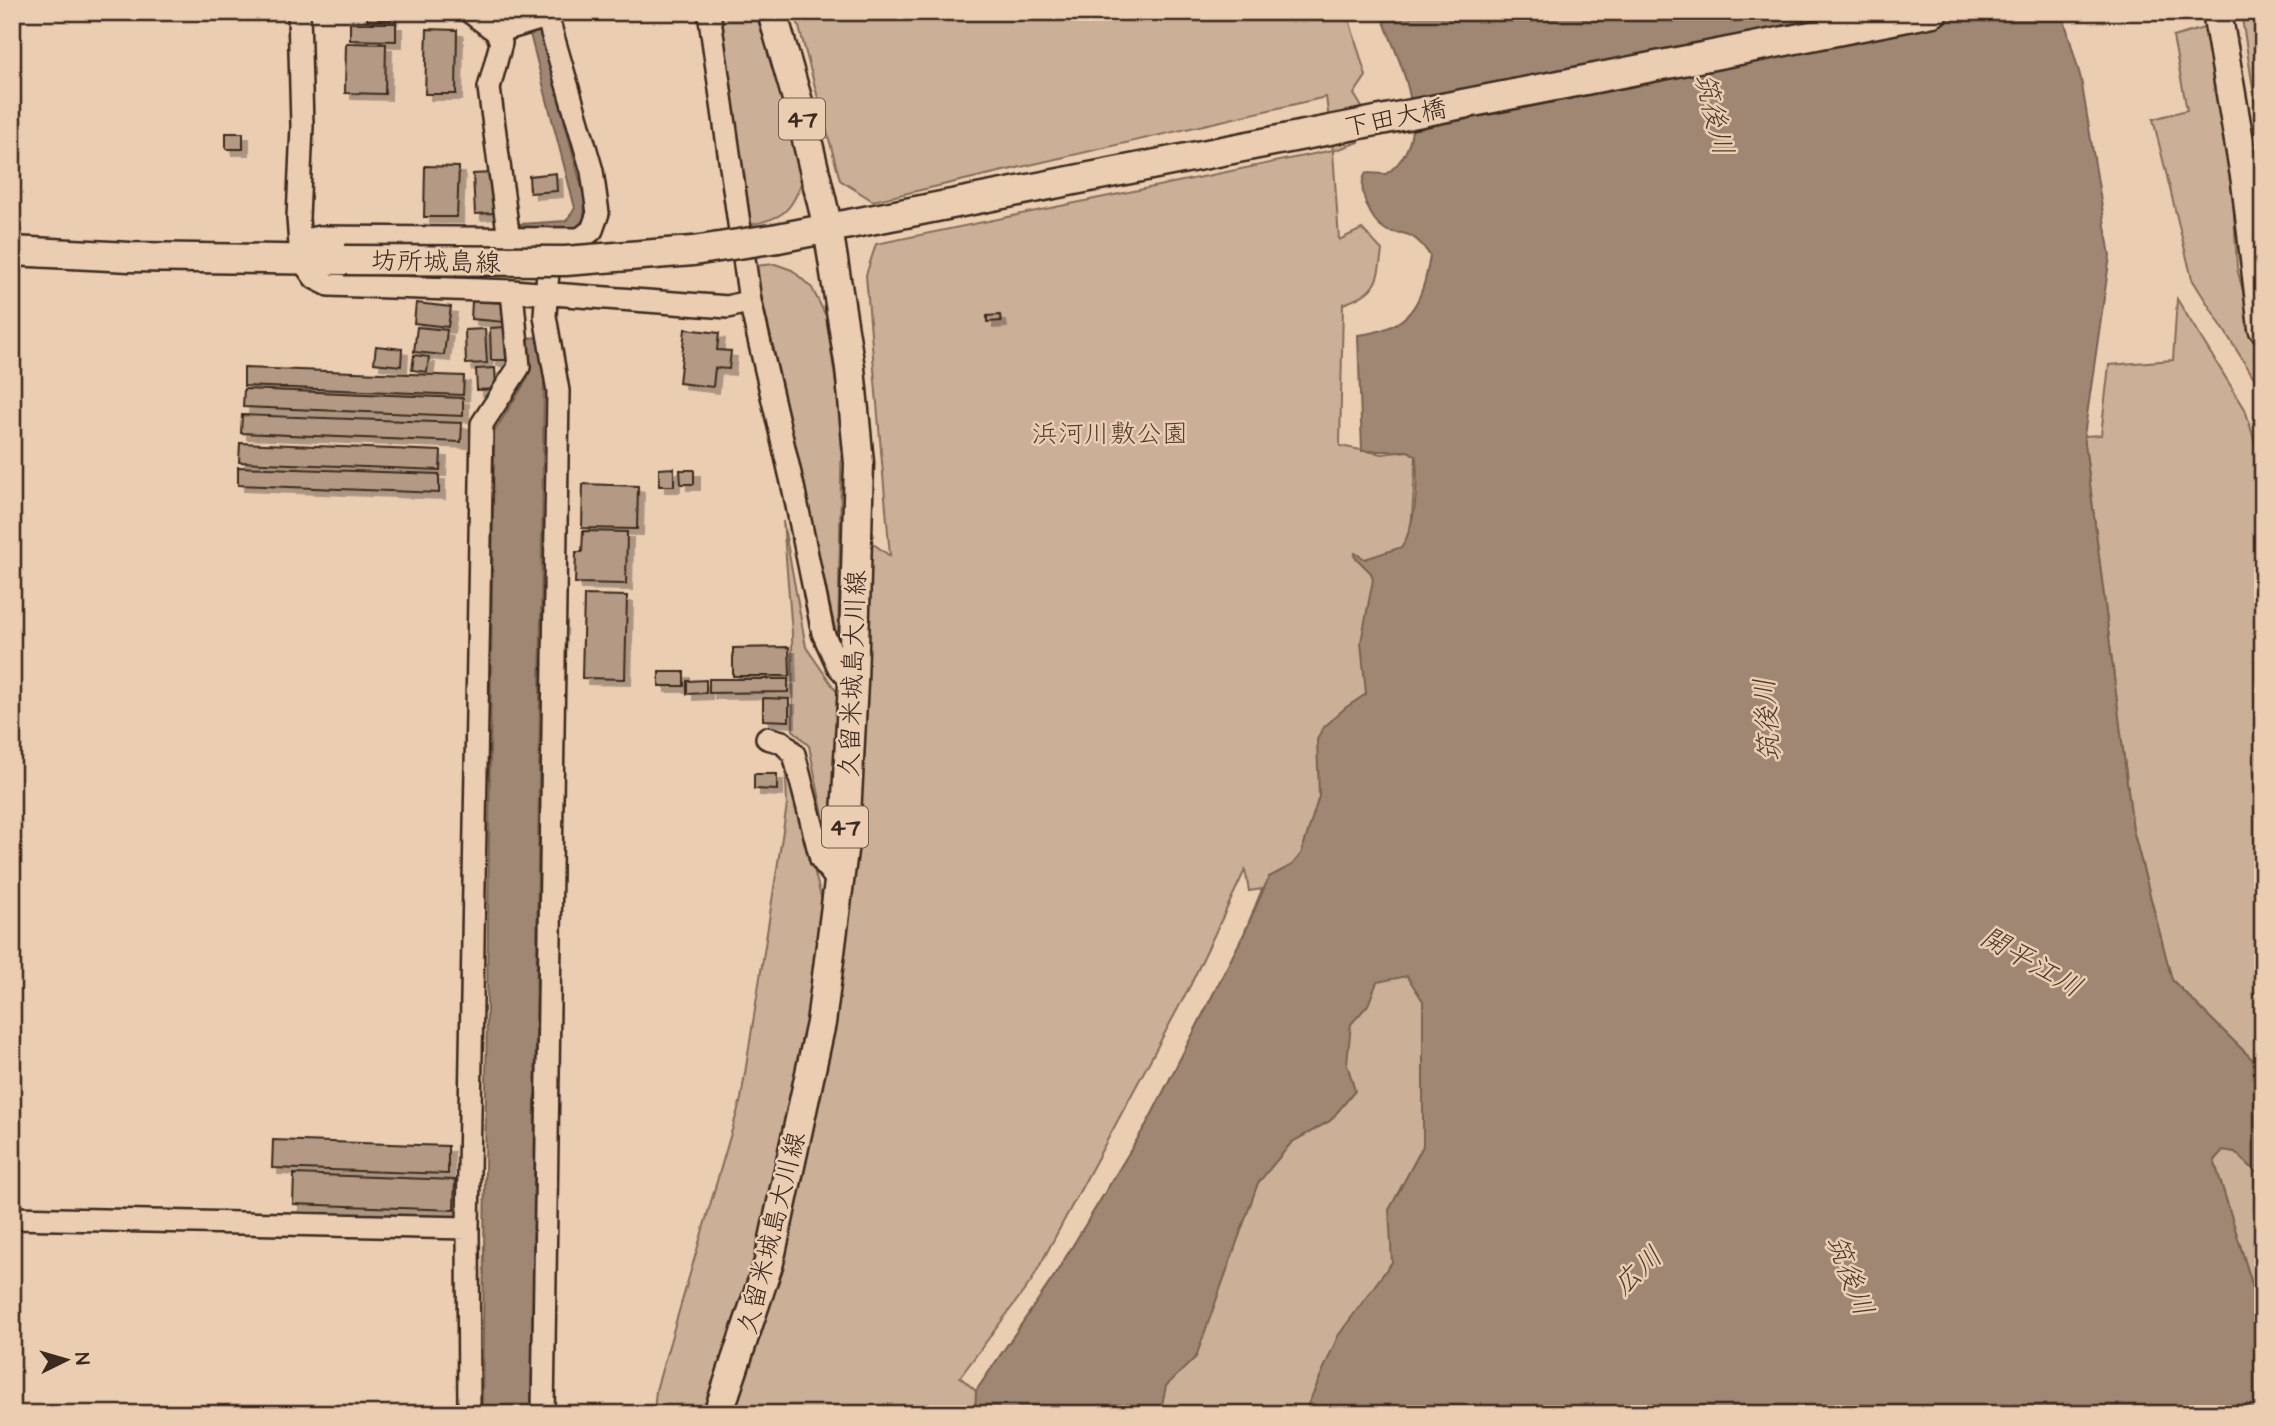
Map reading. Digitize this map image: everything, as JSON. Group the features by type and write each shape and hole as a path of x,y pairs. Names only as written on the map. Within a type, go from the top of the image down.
{"main road":[{"name":"久留米城島大川線","path":"718,1414 769,1262 821,1023 839,883 853,683 859,463 850,368 828,228 798,102 772,12"},
{"name":"下田大橋","path":"857,222 1933,12"},
{"path":"2217,12 2246,182 2263,328"},
{"name":"坊所城島線","path":"12,251 130,257 301,250 344,260 565,261 693,251 857,222"}],"street":[{"path":"299,12 302,126 298,218 301,250 315,278 329,285 512,291 728,307 750,300"},
{"path":"470,12 497,32 501,43 489,88 509,240"},
{"path":"709,12 750,300 823,633 838,666 853,683"},
{"path":"301,250 320,237 550,240 580,239 592,230 598,213 593,171 546,15 497,32"},
{"path":"543,1414 558,391 545,316 550,240"},
{"path":"469,1414 468,1228 482,424 519,368 512,291"},
{"path":"767,738 782,741 794,754 821,859 839,883"},
{"path":"12,1218 468,1228"}],"green space":[{"path":"721,12 760,12 802,181 794,201 783,213 748,225"},
{"name":"浜河川敷公園","path":"795,12 1343,12 1349,19 1366,76 1354,94 1363,109 1359,142 1333,151 1339,240 1362,229 1382,250 1377,279 1369,291 1343,304 1340,446 1382,454 1408,451 1416,456 1411,531 1294,1012 1459,944 1450,1228 1334,1414 732,1414 788,1242 830,1049 860,799 872,543 890,556 866,275 876,244 1333,150 1326,97 873,201 840,180","holes":["1245,870 1249,891 1262,889 1244,934 1149,1120 1055,1275 976,1391 960,1377 1032,1280 1190,986"]},
{"path":"2241,12 2263,12 2263,151"},
{"path":"2207,27 2231,156 2237,268 2263,369 2263,392 2192,279 2153,119 2187,110 2173,37"},
{"path":"775,264 792,270 812,288 826,316 842,425 838,642 755,266"},
{"path":"2177,299 2245,409 2263,469 2263,1070 2172,980 2133,830 2084,436 2101,435 2109,365 2173,360"},
{"path":"783,521 806,647 841,698 835,825 824,820 809,746 793,730 792,633"},
{"path":"785,754 823,905 805,1046 756,1263 712,1395 704,1414 654,1414 656,1390 741,1099 787,805"},
{"path":"2223,1150 2235,1152 2263,1178 2263,1320 2214,1160"}],"water":[{"path":"1380,12 2062,12 2081,79 2110,256 2084,436 2133,830 2172,980 2263,1070 2263,1178 2235,1152 2223,1150 2214,1160 2263,1320 2263,1414 1304,1414 1338,1336 1392,1262 1389,1210 1423,1146 1423,1001 1407,976 1377,982 1368,1005 1351,1024 1347,1064 1355,1091 1330,1121 1292,1142 1258,1183 1196,1357 1166,1386 1160,1414 975,1414 976,1391 1055,1275 1149,1120 1244,934 1269,877 1292,865 1301,854 1319,796 1317,740 1322,729 1345,708 1366,694 1361,642 1373,580 1371,573 1354,556 1355,553 1365,559 1402,547 1413,515 1417,467 1416,456 1408,451 1362,451 1358,335 1390,327 1410,312 1423,288 1430,256 1411,236 1388,231 1380,226 1370,212 1364,195 1363,179 1366,173 1386,174 1402,158 1410,140 1413,119 1404,74"},
{"path":"540,28 585,200 584,218 577,229 520,231 521,224 566,221 575,208 529,30"},
{"path":"538,337 544,378 531,1414 482,1414 494,432 528,378 526,338"}],"building":[{"path":"368,12 391,12 391,20 367,20"},
{"path":"350,23 396,23 396,41 350,40"},
{"path":"427,29 457,30 456,94 425,94"},
{"path":"346,43 386,44 385,94 345,93"},
{"path":"226,133 243,133 243,149 226,149"},
{"path":"425,166 459,167 457,217 424,217"},
{"path":"491,173 494,213 475,214 473,174"},
{"path":"556,173 557,191 530,193 529,176"},
{"path":"472,301 507,303 505,322 471,319"},
{"path":"416,303 451,307 448,327 414,323"},
{"path":"1000,315 1001,321 987,322 987,316"},
{"path":"417,327 447,330 444,355 414,352"},
{"path":"505,327 506,360 491,360 490,328"},
{"path":"485,329 487,363 466,364 465,330"},
{"path":"685,329 719,333 717,350 731,351 729,369 715,368 713,387 679,383"},
{"path":"376,346 402,349 401,366 374,363"},
{"path":"414,355 429,357 427,372 412,370"},
{"path":"244,368 464,376 463,395 244,386"},
{"path":"495,368 496,389 477,390 476,369"},
{"path":"244,389 463,398 463,416 243,407"},
{"path":"242,415 462,423 461,442 241,433"},
{"path":"240,443 441,451 440,470 239,462"},
{"path":"238,467 439,474 439,493 238,485"},
{"path":"674,468 674,486 659,486 659,469"},
{"path":"680,470 694,470 694,484 681,484"},
{"path":"583,484 638,486 637,529 582,528"},
{"path":"583,531 627,532 626,584 575,583 576,552 582,552"},
{"path":"584,595 627,596 625,679 582,678"},
{"path":"789,647 790,676 733,676 733,648"},
{"path":"659,672 684,672 684,686 659,686"},
{"path":"709,679 788,679 788,692 709,693"},
{"path":"706,680 706,693 687,694 687,681"},
{"path":"763,698 789,699 789,721 763,720"},
{"path":"754,774 777,774 777,790 754,789"},
{"path":"273,1140 448,1146 448,1174 272,1168"},
{"path":"294,1174 455,1180 454,1210 293,1204"}],"water label":[{"name":"筑後川","path":"1715,114"},
{"name":"筑後川","path":"1766,720"},
{"name":"開平江川","path":"2032,961"},
{"name":"広川","path":"1637,1270"},
{"name":"筑後川","path":"1851,1275"}]}
